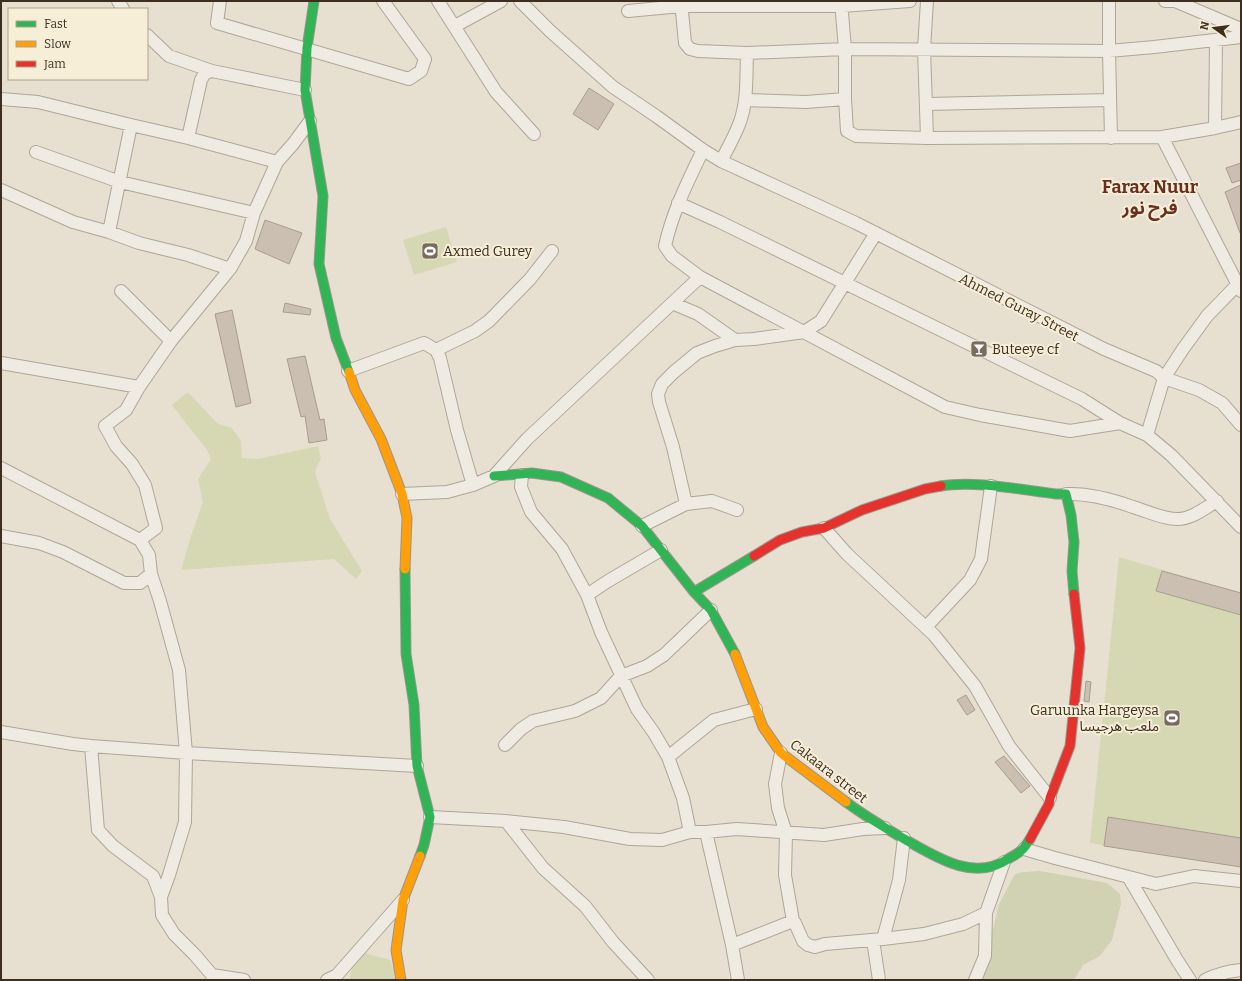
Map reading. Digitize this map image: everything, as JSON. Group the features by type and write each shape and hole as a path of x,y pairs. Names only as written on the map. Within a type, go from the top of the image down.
{"street":[{"path":"220,1 217,23 409,79 421,71 425,59 383,1"},
{"path":"314,1 307,48 304,90 323,196 319,264 336,338 355,390 381,439 402,494 407,518 405,579 406,654 414,706 417,766 430,817 424,845 404,900 396,950 401,980"},
{"path":"438,1 496,92 534,134"},
{"path":"455,26 501,1"},
{"name":"Ahmed Guray Street","path":"520,1 550,31 613,87 721,161 876,233 1104,349 1156,371 1164,378 1199,390 1222,403 1241,425"},
{"path":"628,11 681,4 910,1"},
{"path":"927,1 924,49 927,138"},
{"path":"1109,1 1111,138"},
{"path":"1165,1 1175,1 1241,29"},
{"path":"842,3 847,130 856,136 927,138 1162,137 1241,122"},
{"path":"681,4 685,43 690,49 698,51 747,53 845,49 1109,51 1241,37"},
{"path":"148,36 168,56 212,71 304,90"},
{"path":"1215,128 1216,40"},
{"path":"721,161 738,127 745,100 747,53"},
{"path":"188,138 201,80 205,73 212,71"},
{"path":"1,99 38,102 131,126 188,138 277,162"},
{"path":"745,100 806,102 845,99"},
{"path":"926,104 1110,100"},
{"path":"140,540 156,528 145,485 132,464 116,446 105,426 126,410 139,387 171,341 230,270 246,241 254,213 277,162 310,121"},
{"path":"109,232 131,126"},
{"path":"1147,435 1164,378 1182,349 1207,316 1239,288 1162,137"},
{"path":"703,150 678,203 667,234 665,246 672,256 700,277 945,407 980,416 1070,432 1120,423"},
{"path":"36,152 120,182 254,213"},
{"path":"1,190 73,222 230,270"},
{"path":"678,203 1082,399 1120,423 1147,435 1171,454 1241,527"},
{"path":"686,504 673,447 658,394 662,384 697,353 735,340 804,332 821,321 876,233"},
{"path":"436,350 475,331 489,321 530,279 552,251"},
{"path":"402,494 447,492 473,485 494,476 527,439 700,277"},
{"path":"121,291 171,341"},
{"path":"672,303 698,314 735,340"},
{"path":"348,371 424,343 436,350 440,358 457,430 473,485"},
{"path":"1,363 139,387"},
{"path":"1,468 140,540 149,556 151,574 160,601 178,670 186,753 185,822 161,897"},
{"name":"Cakaara street","path":"494,476 522,475 532,473 561,477 608,498 642,526 694,592 711,610 733,649 763,727 781,753 866,817 942,860 969,868 988,868 1004,862 1024,849"},
{"path":"522,475 521,487 531,512 562,549 587,596 601,632 637,709 668,756 683,798 690,832"},
{"path":"694,592 780,540 802,532 824,528 862,510 926,489 952,484 991,486 1056,494 1079,493 1116,501 1158,516 1178,519 1192,516 1216,501"},
{"path":"926,627 970,580 981,559 991,486"},
{"path":"1066,494 1071,515 1074,542 1072,571 1080,648 1070,746 1050,798 1050,804 1024,849 1156,884 1194,876 1241,881"},
{"path":"642,526 686,504 712,501 737,510"},
{"path":"824,528 847,554 934,635 975,686 1009,746 1050,798"},
{"path":"1,536 39,543 63,552 124,583 140,583 151,574"},
{"path":"587,596 608,580 661,550"},
{"path":"505,745 520,729 534,721 575,711 601,698 621,676 647,666 664,655 711,610"},
{"path":"668,756 714,720 756,708"},
{"path":"1,732 91,746 417,766"},
{"path":"91,746 98,830 113,846 153,876 161,897 162,915 174,934 195,955 212,978 244,980"},
{"path":"781,753 775,784 778,808 786,832 785,876 793,921 803,941 808,945 815,947 825,944 878,940 924,934 963,924 986,913"},
{"path":"430,817 506,821 564,828 630,839 662,840 690,832 737,829 824,835 885,828"},
{"path":"506,821 543,868 585,906 613,942 648,980"},
{"path":"706,832 732,945 738,980"},
{"path":"879,980 878,940 899,880 904,838"},
{"path":"975,980 985,956 986,913 1004,862"},
{"path":"1129,878 1190,980"},
{"path":"327,980 337,975 404,900"},
{"path":"732,945 793,921"},
{"path":"1204,980 1217,974 1241,970"}],"green space":[{"name":"Axmed Gurey","path":"446,227 457,262 414,275 403,240"},
{"path":"188,392 218,424 232,428 241,441 242,458 258,459 318,446 321,458 315,472 330,519 362,571 356,579 334,559 181,570 203,502 198,479 211,459 207,450 172,405"},
{"name":"Garuunka Hargeysa ملعب هرجيسا","path":"1119,557 1241,593 1241,867 1090,843"},
{"path":"1040,871 1107,883 1120,894 1121,904 1112,940 1100,956 1083,965 1074,980 981,980 999,904 1015,874"},
{"path":"365,953 390,960 397,980 349,980 354,964"}],"building":[{"path":"589,88 614,104 598,130 573,114"},
{"path":"1241,163 1241,180 1232,183 1226,168"},
{"path":"1241,185 1241,233 1240,233 1225,192"},
{"path":"265,220 302,233 289,264 255,249"},
{"path":"285,303 311,309 310,315 283,312"},
{"path":"232,310 251,403 236,407 215,314"},
{"path":"305,356 320,420 324,419 327,440 309,443 305,416 301,417 287,359"},
{"path":"1162,571 1241,593 1241,615 1156,591"},
{"path":"1086,681 1091,682 1089,702 1084,701"},
{"path":"966,695 975,710 967,715 957,700"},
{"path":"1004,756 1030,786 1021,793 995,762"},
{"path":"1108,817 1241,838 1241,867 1104,846"}],"traffic: fast":[{"path":"314,1 307,48 305,90 323,196 319,264 336,338 349,372"},
{"path":"494,476 532,473 561,477 608,498 642,526 694,592 711,610 735,654"},
{"path":"941,486 968,484 1066,494 1071,515 1074,542 1072,571 1074,594"},
{"path":"694,592 754,556"},
{"path":"405,569 406,654 414,705 417,766 430,817 420,856"},
{"path":"846,802 883,826 942,860 969,868 982,868 995,865 1008,859 1021,851 1030,839"}],"traffic: slow":[{"path":"349,372 355,390 381,439 402,494 407,518 405,569"},
{"path":"735,654 763,727 781,753 846,802"},
{"path":"401,980 396,950 403,900 420,856"}],"traffic: jam":[{"path":"754,556 780,540 802,532 824,528 862,510 925,489 941,486"},
{"path":"1030,839 1049,804 1070,746 1080,648 1074,594"}],"place":[{"name":"Axmed Gurey","path":"430,251"},
{"name":"Buteeye cf","path":"979,349"},
{"name":"Garuunka Hargeysa ملعب هرجيسا","path":"1172,718"}],"district":[{"name":"Farax Nuur فرح نور","path":"1150,197"}]}
